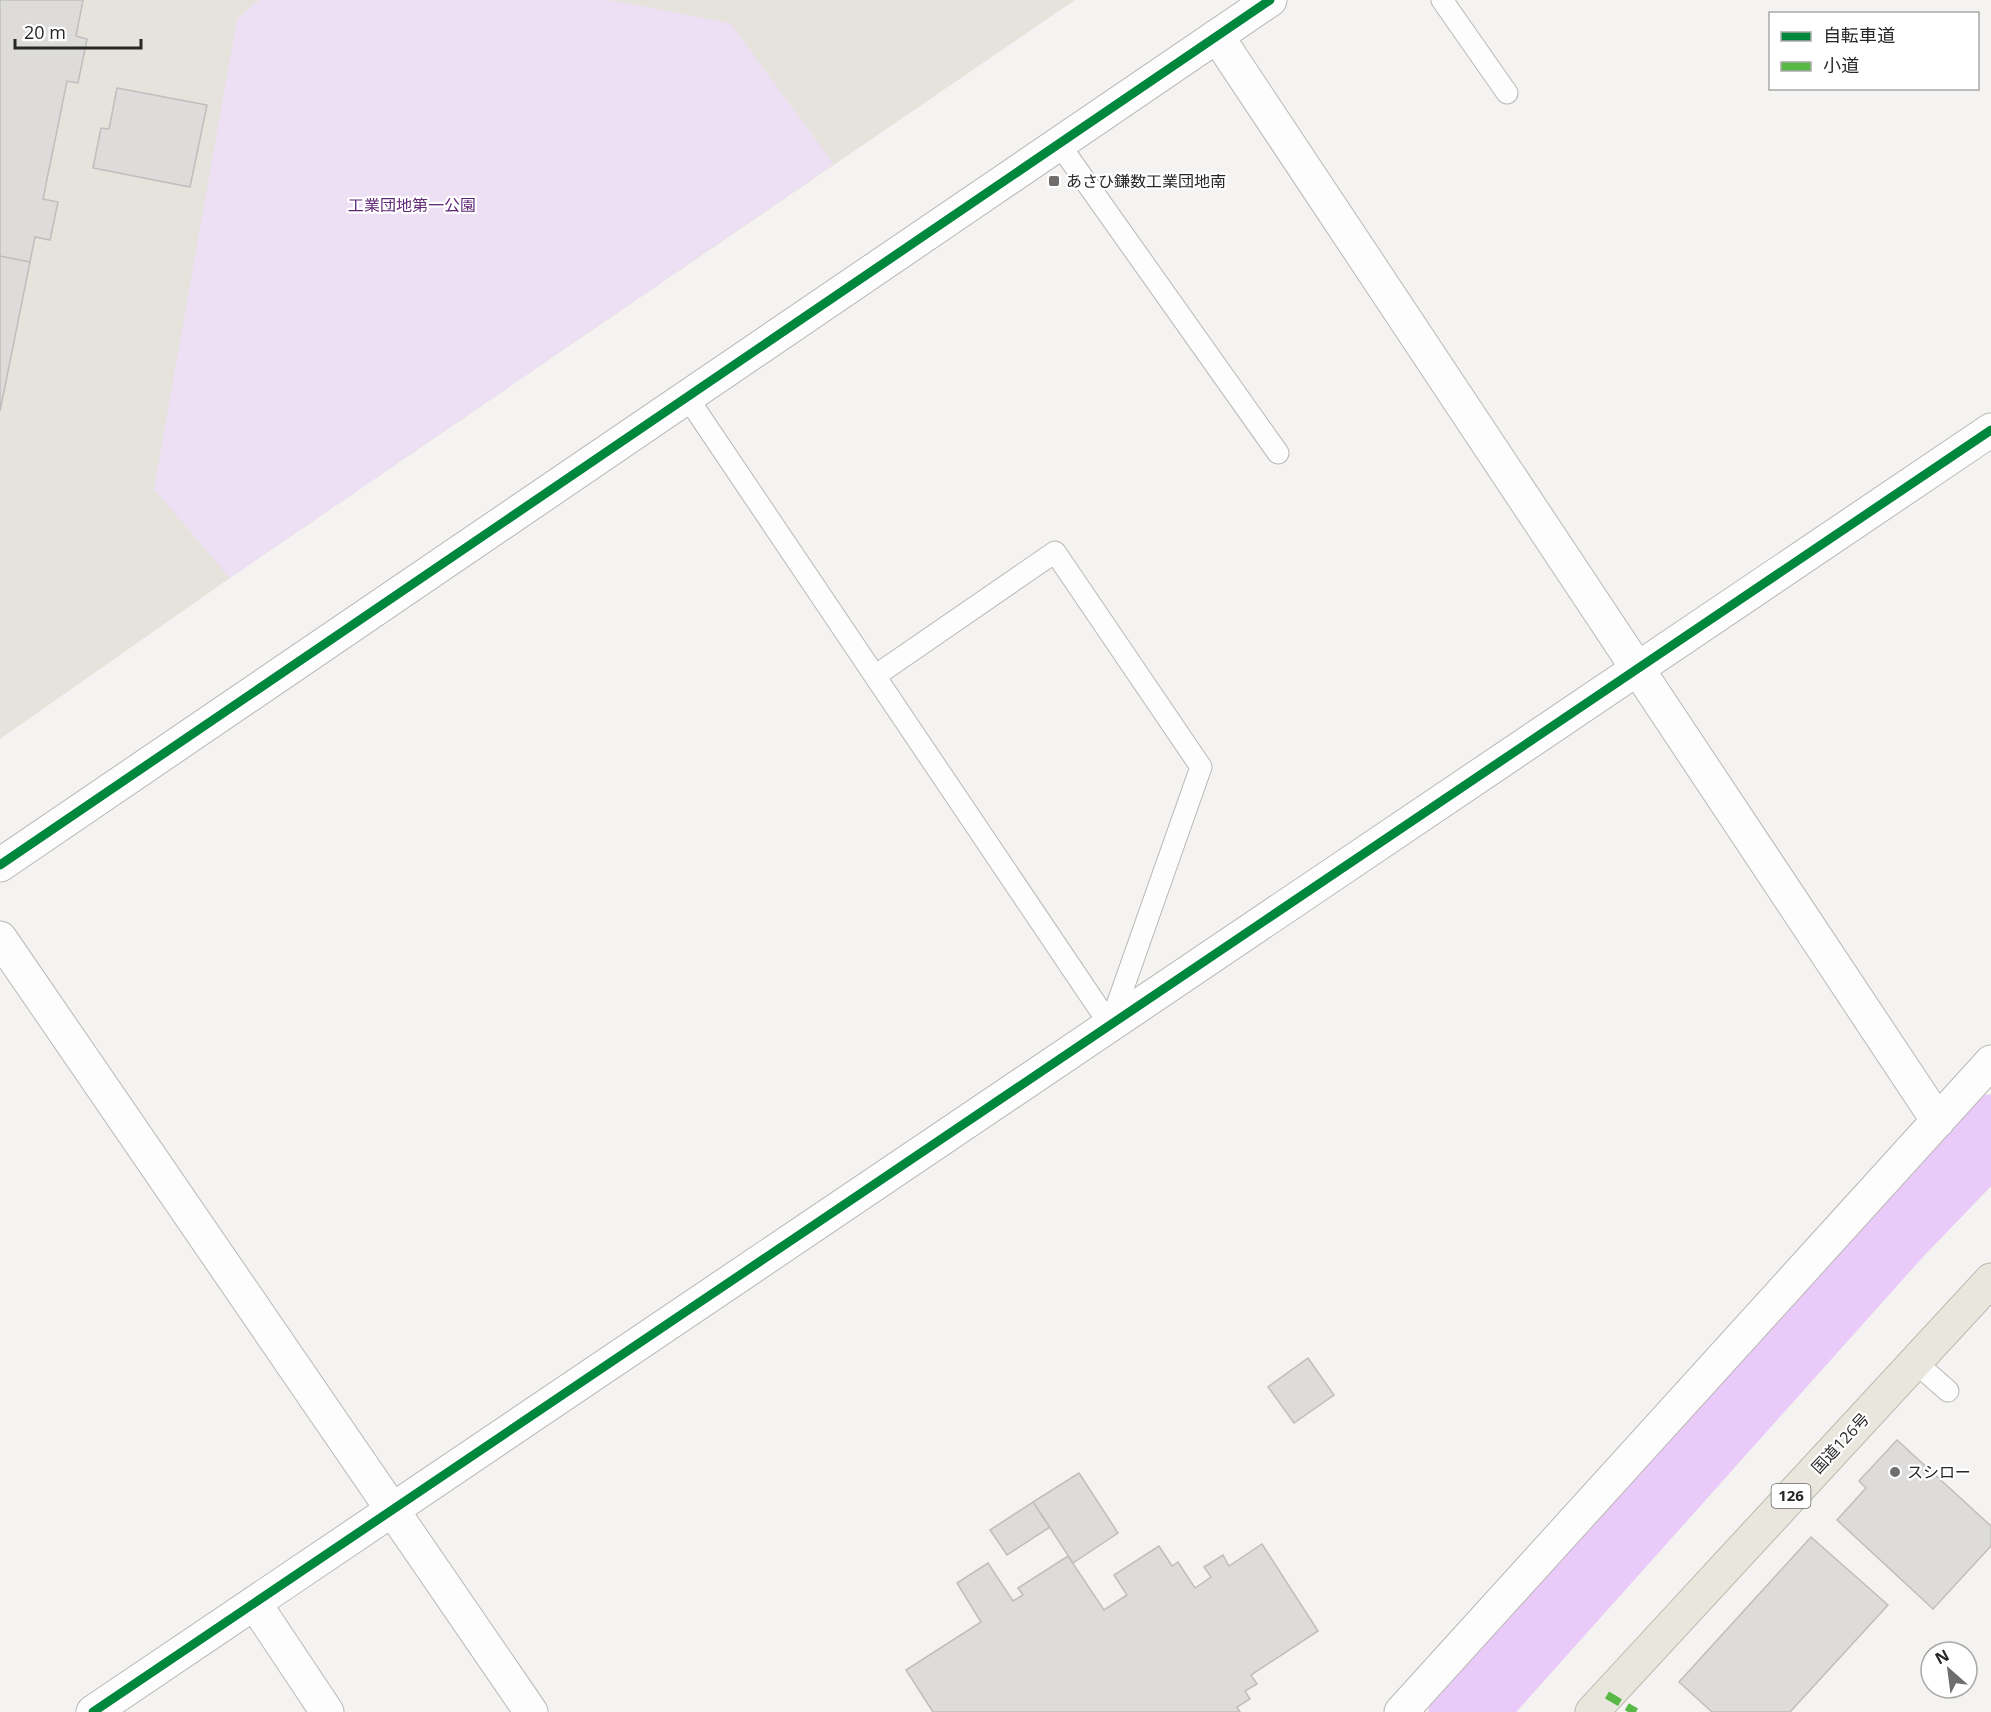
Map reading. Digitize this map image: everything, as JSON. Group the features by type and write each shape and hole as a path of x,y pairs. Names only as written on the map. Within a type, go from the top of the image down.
{"highway":[{"name":"国道126号","path":"1592,1712 1991,1280"}],"street":[{"path":"0,865 1270,0"},
{"path":"1217,36 1938,1120"},
{"path":"93,1712 393,1512 1991,430"},
{"path":"0,939 531,1712"},
{"path":"1401,1712 1991,1062"},
{"path":"255,1604 327,1712"}],"lane":[{"path":"1442,0 1507,93"},
{"path":"1059,144 1278,453"},
{"path":"687,397 1110,1025"},
{"path":"875,676 1055,552 1201,767 1110,1025"},
{"path":"1915,1362 1948,1391"}],"shaded area":[{"path":"0,0 1075,0 230,578 0,739"}],"green space":[{"name":"工業団地第一公園","path":"259,0 609,0 730,23 834,164 230,578 154,489 237,19"}],"building":[{"path":"0,0 83,0 76,36 87,39 78,83 67,81 43,199 58,202 50,240 35,237 30,262 0,256"},
{"path":"117,88 207,105 190,187 93,168 101,128 109,129"},
{"path":"0,256 30,262 0,411"},
{"path":"1308,1358 1334,1395 1294,1423 1268,1387"},
{"path":"1897,1440 1991,1526 1991,1546 1933,1609 1837,1520 1866,1488 1859,1481"},
{"path":"1079,1473 1118,1533 1073,1563 1033,1502"},
{"path":"1033,1502 1050,1527 1007,1555 990,1530"},
{"path":"1811,1537 1888,1605 1790,1712 1712,1712 1679,1682"},
{"path":"1262,1544 1318,1631 1251,1675 1257,1684 1245,1691 1250,1699 1237,1707 1240,1712 933,1712 906,1670 981,1622 957,1583 988,1563 1013,1601 1023,1595 1018,1588 1068,1556 1104,1610 1127,1595 1114,1575 1159,1546 1172,1566 1178,1562 1195,1588 1211,1577 1204,1567 1223,1555 1229,1566"}],"waterway":[{"path":"1466,1712 1894,1233 1991,1132"}],"marked path":[{"path":"1607,1695 1636,1712"}],"cycle path":[{"path":"0,865 1270,0"},
{"path":"93,1712 1991,430"}],"place":[{"name":"あさひ鎌数工業団地南","path":"1054,181"},
{"name":"スシロー","path":"1895,1472"}]}
